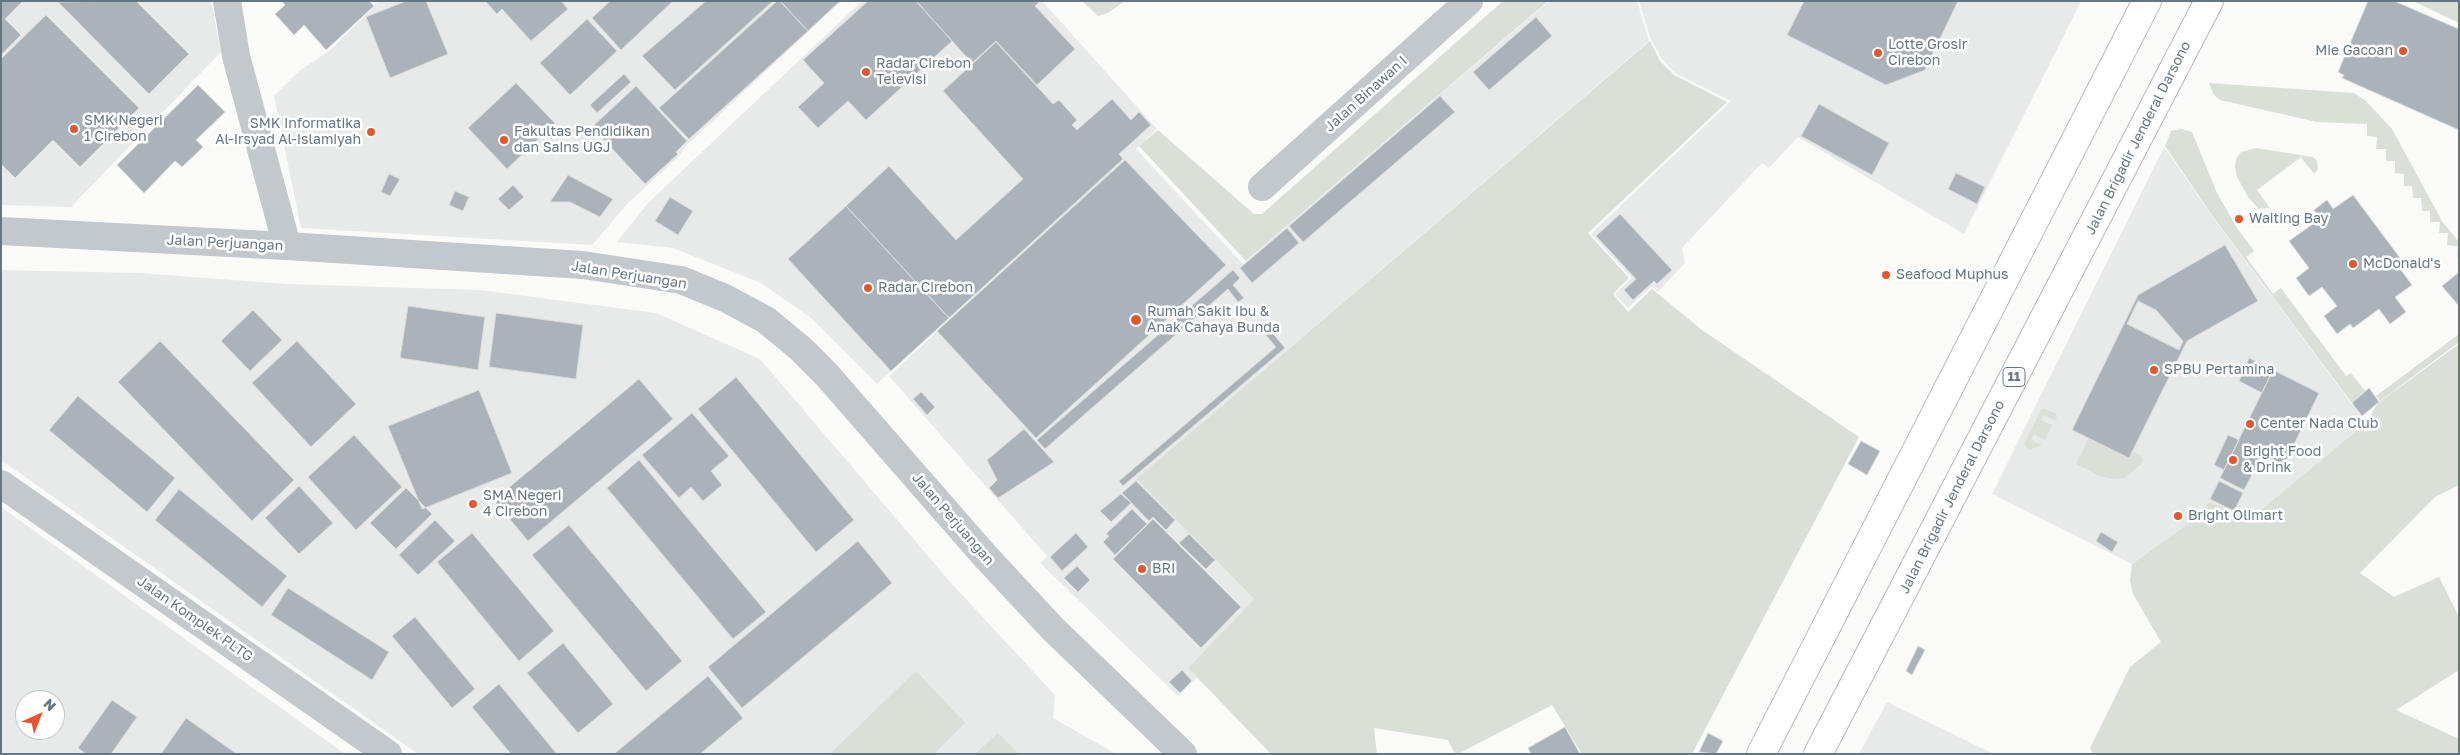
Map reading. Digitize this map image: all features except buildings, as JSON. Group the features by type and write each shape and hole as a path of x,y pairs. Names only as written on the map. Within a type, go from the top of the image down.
{"highway":[{"path":"1761,754 2147,1"},
{"name":"Jalan Brigadir Jenderal Darsono","path":"1818,754 2209,1"}],"street":[{"path":"227,1 236,56 287,246"},
{"name":"Jalan Binawan I","path":"1262,187 1469,1"},
{"name":"Jalan Perjuangan","path":"1,232 287,246 583,265 682,280 725,298 766,320 786,334 826,374 985,556 1053,629 1183,754"},
{"name":"Jalan Komplek PLTG","path":"1,484 388,754"}],"shaded area":[{"name":"SMK Negeri 1 Cirebon","path":"1,1 211,1 221,52 71,207 1,205"},
{"path":"378,1 841,1 687,145 679,156 628,203 592,245 301,228 274,96 299,71 329,51"},
{"path":"862,1 1042,1 1157,129 1136,149 1243,264 1549,1 1637,1 1649,41 1136,479 1254,599 1188,668 1197,677 1178,696 1040,563 1049,555 1047,556 889,376 1038,238 877,384 811,318 761,283 673,248 617,242 648,203"},
{"path":"1082,1 1125,1 1108,13 1098,16"},
{"path":"1503,1 1548,1 1246,261 1139,146 1158,130 1254,214 1262,214"},
{"path":"1639,1 2081,1 1964,234 1798,137 1769,168 1762,163 1682,248 1685,263 1658,292 1652,286 1628,308 1615,294 1632,278 1591,234 1731,101 1675,73 1662,59 1651,40"},
{"path":"2413,1 2459,1 2459,23"},
{"path":"1650,41 1660,61 1674,75 1727,102 1588,233 1629,278 1613,294 1628,312 1652,289 1702,330 1859,437 1692,754 1582,754 1552,705 1458,754 1455,754 1448,740 1374,728 1377,754 1271,754 1188,668 1254,599 1136,479"},
{"path":"2209,83 2354,93 2366,101 2392,129 2442,221 2459,242 2459,258 2457,258 2458,246 2447,245 2448,233 2439,233 2440,222 2430,222 2430,211 2422,211 2421,198 2413,198 2412,186 2404,186 2404,174 2395,173 2395,161 2386,161 2386,149 2376,149 2377,137 2367,136 2367,124 2317,122 2220,100 2214,95"},
{"path":"2182,129 2192,132 2217,193 2237,228 2254,251 2246,257 2273,294 2281,288 2346,376 2351,373 2365,391 2352,403 2214,218 2165,146 2171,131"},
{"path":"2164,147 2214,219 2366,423 2250,519 2209,502 2188,524 2132,564 1992,494"},
{"path":"2256,148 2313,157 2317,161 2318,169 2314,174 2301,157 2257,190 2270,208 2259,209 2248,197 2237,177 2235,167 2236,159 2241,152"},
{"name":"SMA Negeri 4 Cirebon","path":"1,270 139,273 287,284 480,290 656,313 760,359 952,584 1055,695 1053,718 1116,754 418,754 1,460"},
{"path":"2459,334 2459,342 2380,401 2376,396"},
{"path":"2459,344 2459,485 2435,497 2360,573 2394,597 2439,577 2459,617 2459,670 2396,710 2459,739 2459,754 2093,754 2090,748 2130,667 2161,642 2133,594 2130,580 2132,564 2188,524 2209,502 2250,519 2366,423 2378,403"},
{"path":"2045,409 2056,414 2057,417 2055,420 2043,415 2041,420 2052,425 2045,440 2034,434 2031,440 2042,445 2029,450 2024,444 2041,410"},
{"path":"2092,432 2140,455 2143,460 2142,463 2125,478 2112,479 2099,476 2076,464"},
{"path":"1,507 345,754 1,754"},
{"path":"916,671 965,723 934,754 830,754"},
{"path":"1887,702 1994,754 1859,754"},
{"path":"998,733 1019,754 975,754"}],"place":[{"name":"Mie Gacoan","path":"2403,51"},
{"name":"Lotte Grosir Cirebon","path":"1878,53"},
{"name":"Radar Cirebon Televisi","path":"866,72"},
{"name":"SMK Negeri 1 Cirebon","path":"74,129"},
{"name":"SMK Informatika Al-Irsyad Al-Islamiyah","path":"371,132"},
{"name":"Fakultas Pendidikan dan Sains UGJ","path":"504,140"},
{"name":"Waiting Bay","path":"2239,219"},
{"name":"McDonald's","path":"2353,264"},
{"name":"Seafood Muphus","path":"1886,275"},
{"name":"Radar Cirebon","path":"868,288"},
{"name":"Rumah Sakit Ibu & Anak Cahaya Bunda","path":"1136,320"},
{"name":"SPBU Pertamina","path":"2154,370"},
{"name":"Center Nada Club","path":"2250,424"},
{"name":"Bright Food & Drink","path":"2233,460"},
{"name":"SMA Negeri 4 Cirebon","path":"473,504"},
{"name":"Bright Olimart","path":"2178,516"},
{"name":"BRI","path":"1142,569"}]}
